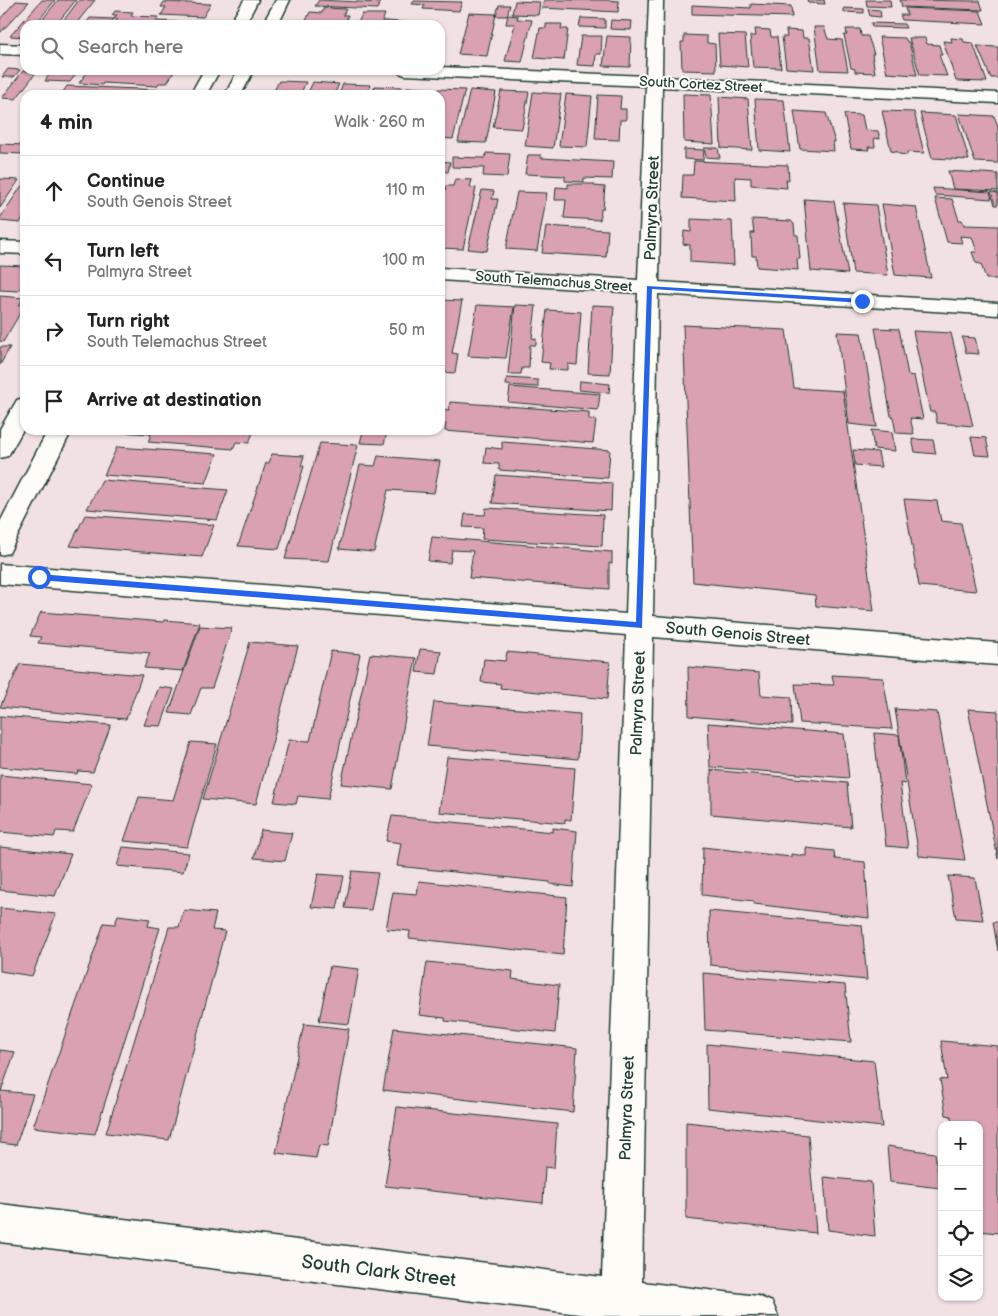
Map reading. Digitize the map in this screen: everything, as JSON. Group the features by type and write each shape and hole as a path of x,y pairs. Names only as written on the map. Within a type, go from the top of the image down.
{"street":[{"path":"240,20 251,0"},
{"path":"273,20 283,0"},
{"name":"Palmyra Street","path":"621,1308 656,0"},
{"path":"0,49 20,50"},
{"name":"South Cortez Street","path":"445,72 998,98"},
{"path":"201,90 209,75"},
{"path":"236,90 243,75"},
{"path":"0,247 20,248"},
{"name":"South Telemachus Street","path":"445,274 998,309"},
{"path":"0,450 20,414"},
{"path":"0,546 57,435"},
{"name":"South Genois Street","path":"0,574 998,654"},
{"name":"South Clark Street","path":"0,1223 621,1308 758,1316"}],"building":[{"path":"42,0 55,0 39,20 24,20"},
{"path":"58,0 76,0 60,20 42,20"},
{"path":"79,0 95,0 79,20 64,20"},
{"path":"319,0 380,3 377,9 315,6"},
{"path":"544,0 619,1 618,12 542,8"},
{"path":"807,0 824,0 825,4 808,3"},
{"path":"866,0 890,0 891,7 867,6"},
{"path":"900,0 980,1 983,10 902,7"},
{"path":"16,1 29,2 0,33 0,19"},
{"path":"414,1 462,2 459,11 423,9 425,5 412,4"},
{"path":"515,1 540,2 538,15 512,14"},
{"path":"164,2 211,4 203,17 161,15 166,7 161,7"},
{"path":"751,4 791,6 792,17 692,14 692,5 751,8"},
{"path":"499,5 510,5 507,16 496,16"},
{"path":"324,8 346,9 343,15 348,15 346,20 306,20 310,12 322,13"},
{"path":"844,8 864,9 864,13 844,12"},
{"path":"905,8 980,11 985,24 902,20 900,15 907,15"},
{"path":"868,9 880,10 881,17 870,16"},
{"path":"115,11 133,12 131,16 158,17 156,20 117,20 114,19 117,15 112,15"},
{"path":"469,13 496,14 487,56 458,54"},
{"path":"362,14 385,14 383,20 359,20"},
{"path":"508,15 518,16 517,19 532,20 522,62 505,61 515,24 506,24"},
{"path":"90,18 114,19 113,20 89,20"},
{"path":"581,18 605,19 605,28 579,27"},
{"path":"611,20 632,21 631,30 610,29"},
{"path":"871,23 904,24 906,28 872,27"},
{"path":"546,24 562,24 561,29 568,29 564,60 534,58 540,28 546,28"},
{"path":"20,25 20,37 10,36"},
{"path":"814,27 824,27 828,39 842,40 848,71 820,70"},
{"path":"755,29 770,30 771,37 777,37 781,68 753,67 750,36 756,36"},
{"path":"846,29 860,29 861,36 868,36 874,54 872,54 875,73 855,72 855,69 851,68 844,35 847,35"},
{"path":"786,30 802,31 803,38 809,38 814,70 786,68 782,37 787,37"},
{"path":"718,34 745,35 748,67 720,65"},
{"path":"684,35 707,36 707,43 715,44 716,71 682,70 681,42 684,42"},
{"path":"581,36 602,36 601,54 596,54 595,66 577,65"},
{"path":"607,36 631,37 630,67 603,66"},
{"path":"879,37 905,38 909,42 917,75 887,73"},
{"path":"909,38 925,38 927,44 939,45 942,55 939,55 947,76 920,75"},
{"path":"951,38 963,39 964,42 973,43 987,82 956,81 943,41 952,42"},
{"path":"977,46 998,47 998,78 991,78"},
{"path":"8,69 20,70 14,77 2,77"},
{"path":"20,75 34,75 23,90 20,90 16,99 2,98"},
{"path":"49,75 75,75 70,82 45,81"},
{"path":"85,75 172,75 167,83 159,83 157,86 79,83"},
{"path":"279,81 306,82 302,90 274,90"},
{"path":"313,82 339,84 336,90 309,90"},
{"path":"343,84 371,85 369,90 341,90"},
{"path":"67,86 163,90 64,90"},
{"path":"375,86 402,87 401,90 373,90"},
{"path":"407,87 434,89 434,90 406,90"},
{"path":"438,89 465,90 453,139 445,138 445,90"},
{"path":"470,90 496,92 486,143 458,142"},
{"path":"501,91 529,92 522,129 493,127"},
{"path":"533,92 561,94 553,148 525,146"},
{"path":"566,94 592,96 587,147 559,146"},
{"path":"683,94 711,95 714,144 684,142"},
{"path":"598,95 621,96 620,109 626,109 626,120 620,120 619,140 595,139"},
{"path":"719,97 748,99 752,150 721,148"},
{"path":"755,99 784,100 790,152 759,150"},
{"path":"794,111 826,113 835,142 833,142 834,151 800,149"},
{"path":"882,111 914,112 924,153 907,152 907,155 891,151"},
{"path":"920,113 956,115 969,160 932,158"},
{"path":"844,114 862,115 865,130 878,131 880,139 874,138 875,147 868,147 869,150 851,149"},
{"path":"959,114 994,116 998,126 998,163 975,162"},
{"path":"0,144 20,145 20,154 0,153"},
{"path":"704,148 718,148 720,158 706,157"},
{"path":"684,149 704,150 703,160 684,159"},
{"path":"486,153 510,154 507,177 483,176 484,168 452,167 452,157 485,158"},
{"path":"528,155 541,155 541,158 613,162 612,179 584,178 584,182 565,181 565,176 525,174"},
{"path":"694,161 788,165 789,180 786,180 787,188 751,185 751,178 735,177 736,201 682,198 683,175 693,175"},
{"path":"445,162 450,162 448,172 445,172"},
{"path":"948,171 998,174 998,191 953,189"},
{"path":"1,179 19,180 0,208 0,181"},
{"path":"455,179 472,180 470,187 476,188 463,249 445,248 445,190 446,186 453,186"},
{"path":"568,184 594,184 594,186 605,187 600,220 564,218 566,200 555,200 556,187 568,188"},
{"path":"20,188 20,223 0,221 0,218"},
{"path":"933,188 990,192 992,199 935,195"},
{"path":"482,190 494,191 492,199 498,199 487,251 468,249"},
{"path":"517,192 547,193 537,251 506,249"},
{"path":"991,192 998,193 998,205 995,205"},
{"path":"935,198 952,199 959,220 962,220 964,225 998,226 998,279 986,279 981,264 976,263 972,252 977,252 972,237 960,236 962,243 947,242"},
{"path":"804,199 834,201 848,274 811,271"},
{"path":"843,203 876,205 888,275 853,273"},
{"path":"882,204 916,207 931,278 895,275"},
{"path":"691,219 732,221 734,265 690,262 690,245 683,244 684,231 691,232"},
{"path":"752,219 791,221 794,224 795,235 798,235 800,259 797,259 798,270 757,267 756,256 752,256 751,233 754,233"},
{"path":"546,226 608,230 606,257 542,253"},
{"path":"0,265 20,266 20,288 18,291 0,290"},
{"path":"0,296 20,298 20,313 3,342 0,341"},
{"path":"445,300 462,301 452,353 458,354 455,373 445,372"},
{"path":"477,305 514,307 506,358 468,356"},
{"path":"515,305 536,306 532,338 536,339 536,345 530,345 529,368 522,368 521,374 508,374"},
{"path":"592,305 614,306 610,374 588,373"},
{"path":"547,310 581,312 577,365 568,364 568,370 549,369 550,363 541,362"},
{"path":"683,325 786,330 794,388 843,391 874,611 816,606 815,595 693,582"},
{"path":"875,328 899,329 908,375 914,376 923,419 910,418 914,434 896,433 893,417 891,416"},
{"path":"913,331 951,333 973,426 937,423 935,412 930,412"},
{"path":"837,332 861,333 877,427 849,424"},
{"path":"962,337 975,338 979,354 966,353"},
{"path":"0,347 10,347 0,365"},
{"path":"507,378 538,380 538,387 506,385"},
{"path":"580,381 610,384 609,393 579,390"},
{"path":"510,387 600,394 598,410 508,402"},
{"path":"450,402 589,412 589,419 596,420 593,443 445,431 445,410 449,410"},
{"path":"871,430 892,432 895,451 874,449"},
{"path":"151,435 252,435 249,443 236,442 233,449 148,442"},
{"path":"362,435 386,435 384,444 360,443"},
{"path":"971,437 986,438 990,456 975,455"},
{"path":"912,439 933,440 936,454 915,452"},
{"path":"502,442 610,450 608,478 499,470 499,464 484,463 486,447 502,449"},
{"path":"320,443 358,445 329,561 285,559"},
{"path":"117,447 217,454 206,483 104,475"},
{"path":"853,450 878,452 881,467 855,465"},
{"path":"272,454 304,456 301,466 304,466 279,549 238,546 266,463 269,463"},
{"path":"378,456 440,461 434,493 388,490 374,552 339,549 360,465 375,466"},
{"path":"496,475 612,483 611,511 492,503"},
{"path":"102,480 228,490 217,520 87,509"},
{"path":"904,499 937,501 941,521 961,523 976,591 919,586"},
{"path":"486,508 603,515 602,546 482,539 483,528 463,527 465,514 485,515"},
{"path":"85,515 214,525 202,557 70,546"},
{"path":"432,537 612,552 612,564 609,563 609,589 469,578 473,551 452,550 450,563 428,561"},
{"path":"41,612 163,622 164,620 200,623 183,671 144,668 150,653 38,643 41,637 30,636"},
{"path":"200,626 232,628 212,688 201,688 191,715 169,713"},
{"path":"250,642 298,646 256,804 203,799"},
{"path":"420,649 441,651 437,674 416,672"},
{"path":"331,651 360,654 328,799 298,796 296,804 274,802 289,740 310,741"},
{"path":"507,652 610,662 607,699 500,688 501,684 481,682 484,659 505,661"},
{"path":"370,654 416,658 392,789 341,784"},
{"path":"20,664 142,675 126,719 0,707"},
{"path":"688,667 759,673 761,695 791,697 792,725 689,716"},
{"path":"832,675 883,678 892,729 800,723 795,684 834,685"},
{"path":"159,687 174,689 161,726 144,725"},
{"path":"434,702 580,714 578,759 427,746"},
{"path":"895,709 937,712 965,860 919,856"},
{"path":"968,709 998,711 998,859"},
{"path":"0,716 111,725 93,772 78,771 77,774 0,767"},
{"path":"708,723 844,734 849,778 710,767"},
{"path":"874,733 899,735 905,784 900,783 908,848 886,846"},
{"path":"191,742 217,744 187,847 124,841 139,797 173,800"},
{"path":"447,757 575,768 571,820 565,819 565,823 439,812"},
{"path":"711,770 847,783 851,827 711,814"},
{"path":"0,775 92,784 73,832 56,831 54,837 0,832"},
{"path":"392,816 553,832 553,828 577,831 573,887 550,884 550,882 397,866 401,843 386,841"},
{"path":"261,830 292,833 285,861 254,858"},
{"path":"0,847 71,854 55,896 0,890"},
{"path":"123,847 189,853 183,872 117,866"},
{"path":"703,847 791,857 791,854 806,856 806,848 834,851 835,859 865,862 869,918 754,904 754,901 702,895"},
{"path":"352,871 378,873 371,910 345,908"},
{"path":"318,874 344,876 337,909 311,907"},
{"path":"948,876 975,878 983,920 956,918"},
{"path":"419,881 567,897 563,955 409,938 410,931 386,929 393,892 417,894"},
{"path":"0,908 56,914 32,976 0,971"},
{"path":"184,910 216,913 212,930 225,931 169,1140 106,1133 169,927 179,927"},
{"path":"709,911 862,925 867,980 710,965"},
{"path":"118,915 150,919 148,926 160,928 95,1134 33,1127 104,923 115,924"},
{"path":"993,922 998,922 998,951"},
{"path":"427,962 513,971 512,979 559,985 555,1033 445,1021 445,1018 419,1015"},
{"path":"330,966 359,969 349,1024 319,1021"},
{"path":"703,973 845,985 851,1042 705,1030"},
{"path":"304,1024 349,1029 328,1146 319,1145 316,1158 276,1153"},
{"path":"394,1028 577,1048 573,1112 383,1090"},
{"path":"941,1041 998,1046 998,1233 983,1231 983,1121 952,1121 951,1116 946,1115 940,1079 947,1080"},
{"path":"707,1044 874,1061 882,1127 708,1108"},
{"path":"0,1050 15,1052 1,1091 33,1094 16,1145 0,1143"},
{"path":"397,1107 557,1124 554,1168 545,1167 543,1203 385,1186"},
{"path":"686,1122 808,1135 816,1233 686,1219"},
{"path":"887,1146 935,1153 938,1188 890,1182"},
{"path":"824,1177 871,1182 875,1236 828,1230"}],"route":[{"path":"39,577 640,626 649,287 862,301"}]}
